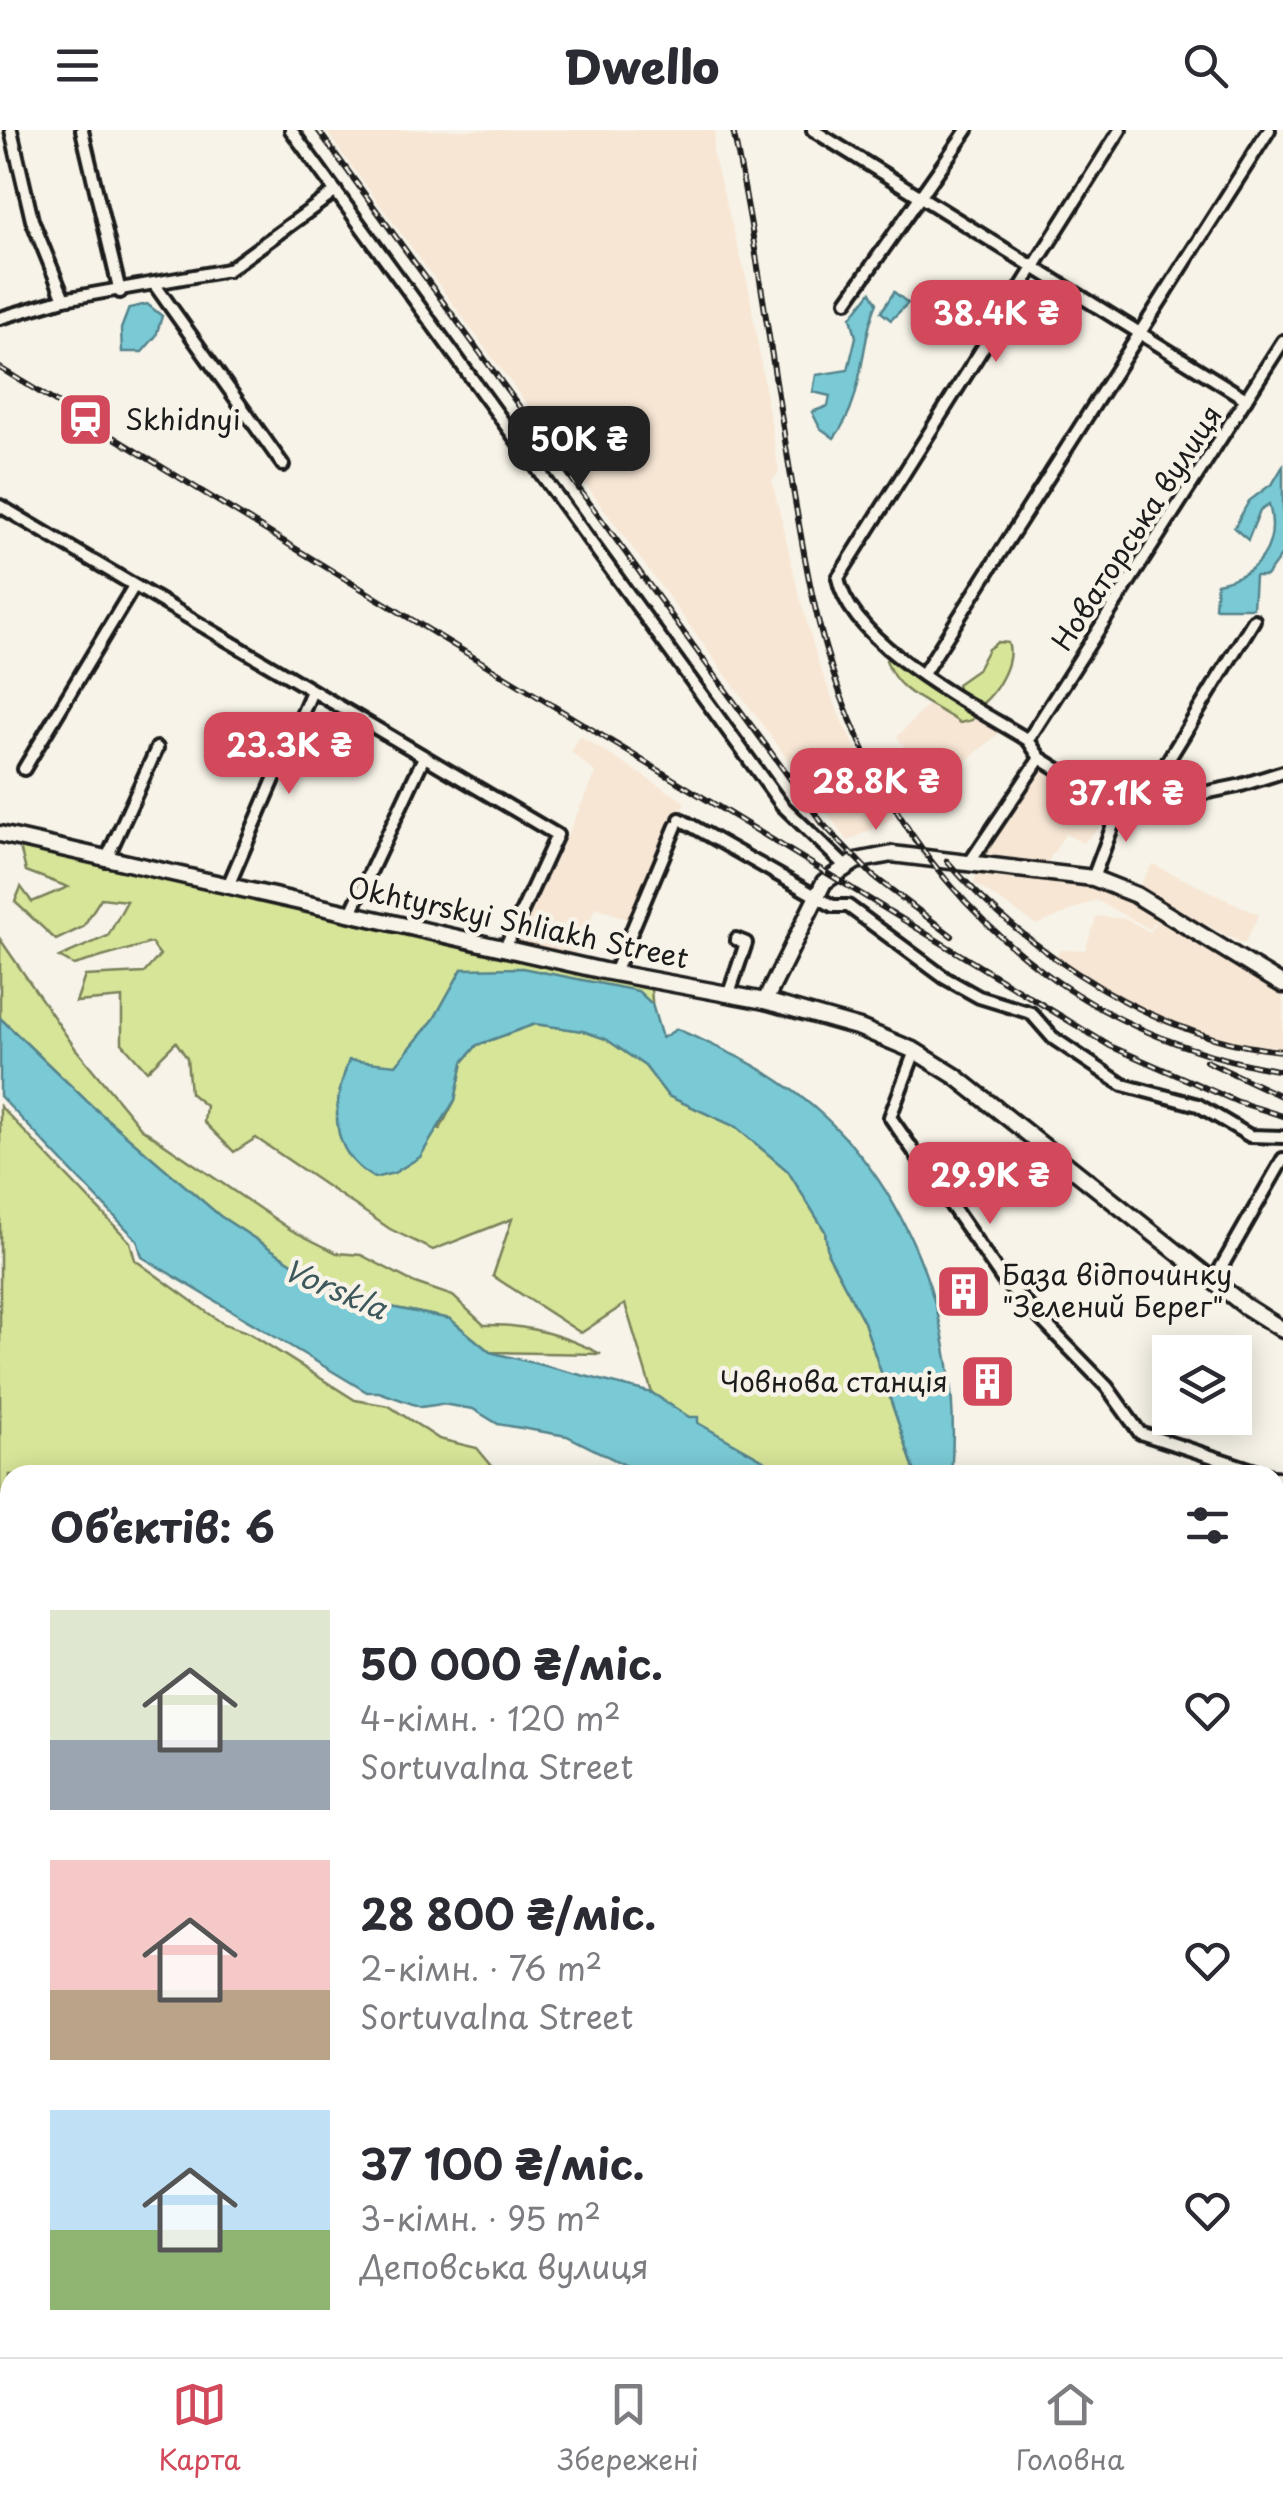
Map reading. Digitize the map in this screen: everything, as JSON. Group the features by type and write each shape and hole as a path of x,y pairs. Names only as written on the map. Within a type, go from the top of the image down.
{"main road":[{"name":"Okhtyrskyi Shliakh Street","path":"0,834 614,973 766,1001 860,1028 915,1051 955,1076 1283,1330"},
{"path":"766,1001 824,882 845,866 892,854 1092,878 1136,895 1283,985"}],"street":[{"path":"11,130 32,220 64,299"},
{"path":"82,130 120,292"},
{"path":"291,130 782,805 845,866"},
{"path":"814,130 1246,400"},
{"path":"847,300 967,130"},
{"path":"1120,130 838,578 841,592 886,649 1028,740 1040,758 1115,805 1140,806 1238,786 1283,772"},
{"path":"923,674 1268,130"},
{"path":"0,318 64,299 228,270 336,191"},
{"path":"155,285 284,464"},
{"name":"Новаторська вулиця","path":"1028,740 1283,340"},
{"path":"0,506 558,835 505,948"},
{"path":"24,769 134,586"},
{"path":"1140,806 1254,620"},
{"path":"228,886 312,691"},
{"path":"106,860 157,748"},
{"path":"352,913 424,756"},
{"path":"970,862 1040,758"},
{"path":"1092,878 1116,817 1115,805"},
{"path":"614,973 678,822 834,906 848,906 962,987 1030,1012 1053,1038 1124,1085 1198,1105 1250,1136 1283,1138"},
{"path":"729,993 746,943 736,939"},
{"path":"915,1051 890,1118 1003,1280 1108,1386 1140,1433 1238,1465"},
{"path":"1214,1280 1283,1159"}],"shaded area":[{"path":"325,130 715,130 713,154 748,285 779,472 772,481 801,602 819,665 842,722 894,818 848,841"},
{"path":"941,691 1000,733 934,787 897,737"},
{"path":"580,736 685,802 627,919 596,907 574,954 517,943 596,773 571,752"},
{"path":"1043,765 1108,805 1110,817 1083,843 1065,834 1046,865 984,862 981,853"},
{"path":"1152,864 1259,915 1244,944 1137,890"},
{"path":"978,868 1093,883 1157,916 1150,929 1096,900 1037,925 974,883"},
{"path":"1097,916 1126,919 1150,932 1159,916 1283,988 1283,1056 1216,1043 1159,1022 1053,962 1060,950 1085,950"}],"green space":[{"path":"998,642 1008,643 1010,650 999,683 983,703 966,699 957,684 977,670 988,649"},
{"path":"893,656 974,714 972,720 960,723 907,690 886,660"},
{"path":"20,847 651,989 654,1024 462,969 434,1019 396,1065 440,1129 455,1100 463,1062 477,1045 535,1024 583,1031 606,1039 645,1066 668,1096 736,1127 788,1171 825,1231 828,1254 864,1322 913,1465 770,1465 733,1446 652,1393 625,1304 581,1333 493,1276 512,1219 433,1250 390,1229 256,1138 234,1152 204,1122 206,1106 190,1093 187,1058 176,1042 147,1071 122,1043 122,998 76,1002 85,976 144,973 160,955 151,943 74,965 59,957 108,936 127,901 101,898 83,927 56,940 15,902 21,887 32,902 68,887 26,871"},
{"path":"0,939 75,1048 141,1128 291,1230 337,1253 361,1255 415,1283 453,1296 484,1325 544,1332 601,1354 490,1352 450,1319 346,1298 220,1216 93,1107 0,1018"},
{"path":"0,1106 130,1242 135,1260 222,1323 249,1333 355,1400 389,1406 439,1439 477,1448 491,1465 0,1465"}],"water":[{"path":"871,292 877,303 857,389 834,438 820,428 812,412 828,406 830,396 813,392 816,375 848,370 856,337 851,317"},
{"path":"894,292 908,303 891,320 881,312"},
{"path":"147,304 162,316 156,336 142,352 122,352 121,329 129,308"},
{"path":"1283,466 1283,553 1266,576 1255,576 1253,608 1215,608 1217,583 1245,573 1269,545 1269,504 1260,510 1248,540 1234,528 1249,501 1273,483"},
{"path":"522,968 638,991 652,1004 662,1038 677,1029 729,1053 767,1073 824,1116 862,1158 894,1204 918,1255 936,1308 948,1363 953,1419 951,1465 913,1465 864,1322 828,1254 825,1231 788,1171 736,1127 668,1096 645,1066 606,1039 583,1031 535,1024 477,1045 463,1062 455,1100 420,1157 394,1173 374,1178 359,1167 348,1154 338,1126 339,1094 349,1060 396,1065 434,1019 462,969"},
{"path":"0,1018 93,1107 220,1216 346,1298 450,1319 490,1352 652,1393 689,1417 698,1417 698,1423 772,1465 625,1465 567,1436 498,1424 473,1409 442,1404 421,1407 379,1392 367,1392 142,1257 137,1240 0,1096"}],"railway":[{"path":"318,130 823,824 873,876 952,936"},
{"path":"733,130 815,609 840,693 871,765 910,832 956,892 1009,944 1069,989 1135,1026 1206,1053 1283,1071"},
{"path":"0,368 1110,1046 1238,1102 1283,1116"},
{"path":"947,861 1015,927 1098,986 1190,1030 1237,1044 1283,1051"},
{"path":"1206,1061 1283,1097"}],"place":[{"name":"Skhidnyi","path":"86,420"},
{"name":"База відпочинку \"Зелений Берег\"","path":"963,1291"},
{"name":"Човнова станція","path":"987,1382"}],"water label":[{"name":"Vorskla","path":"335,1290"}]}
